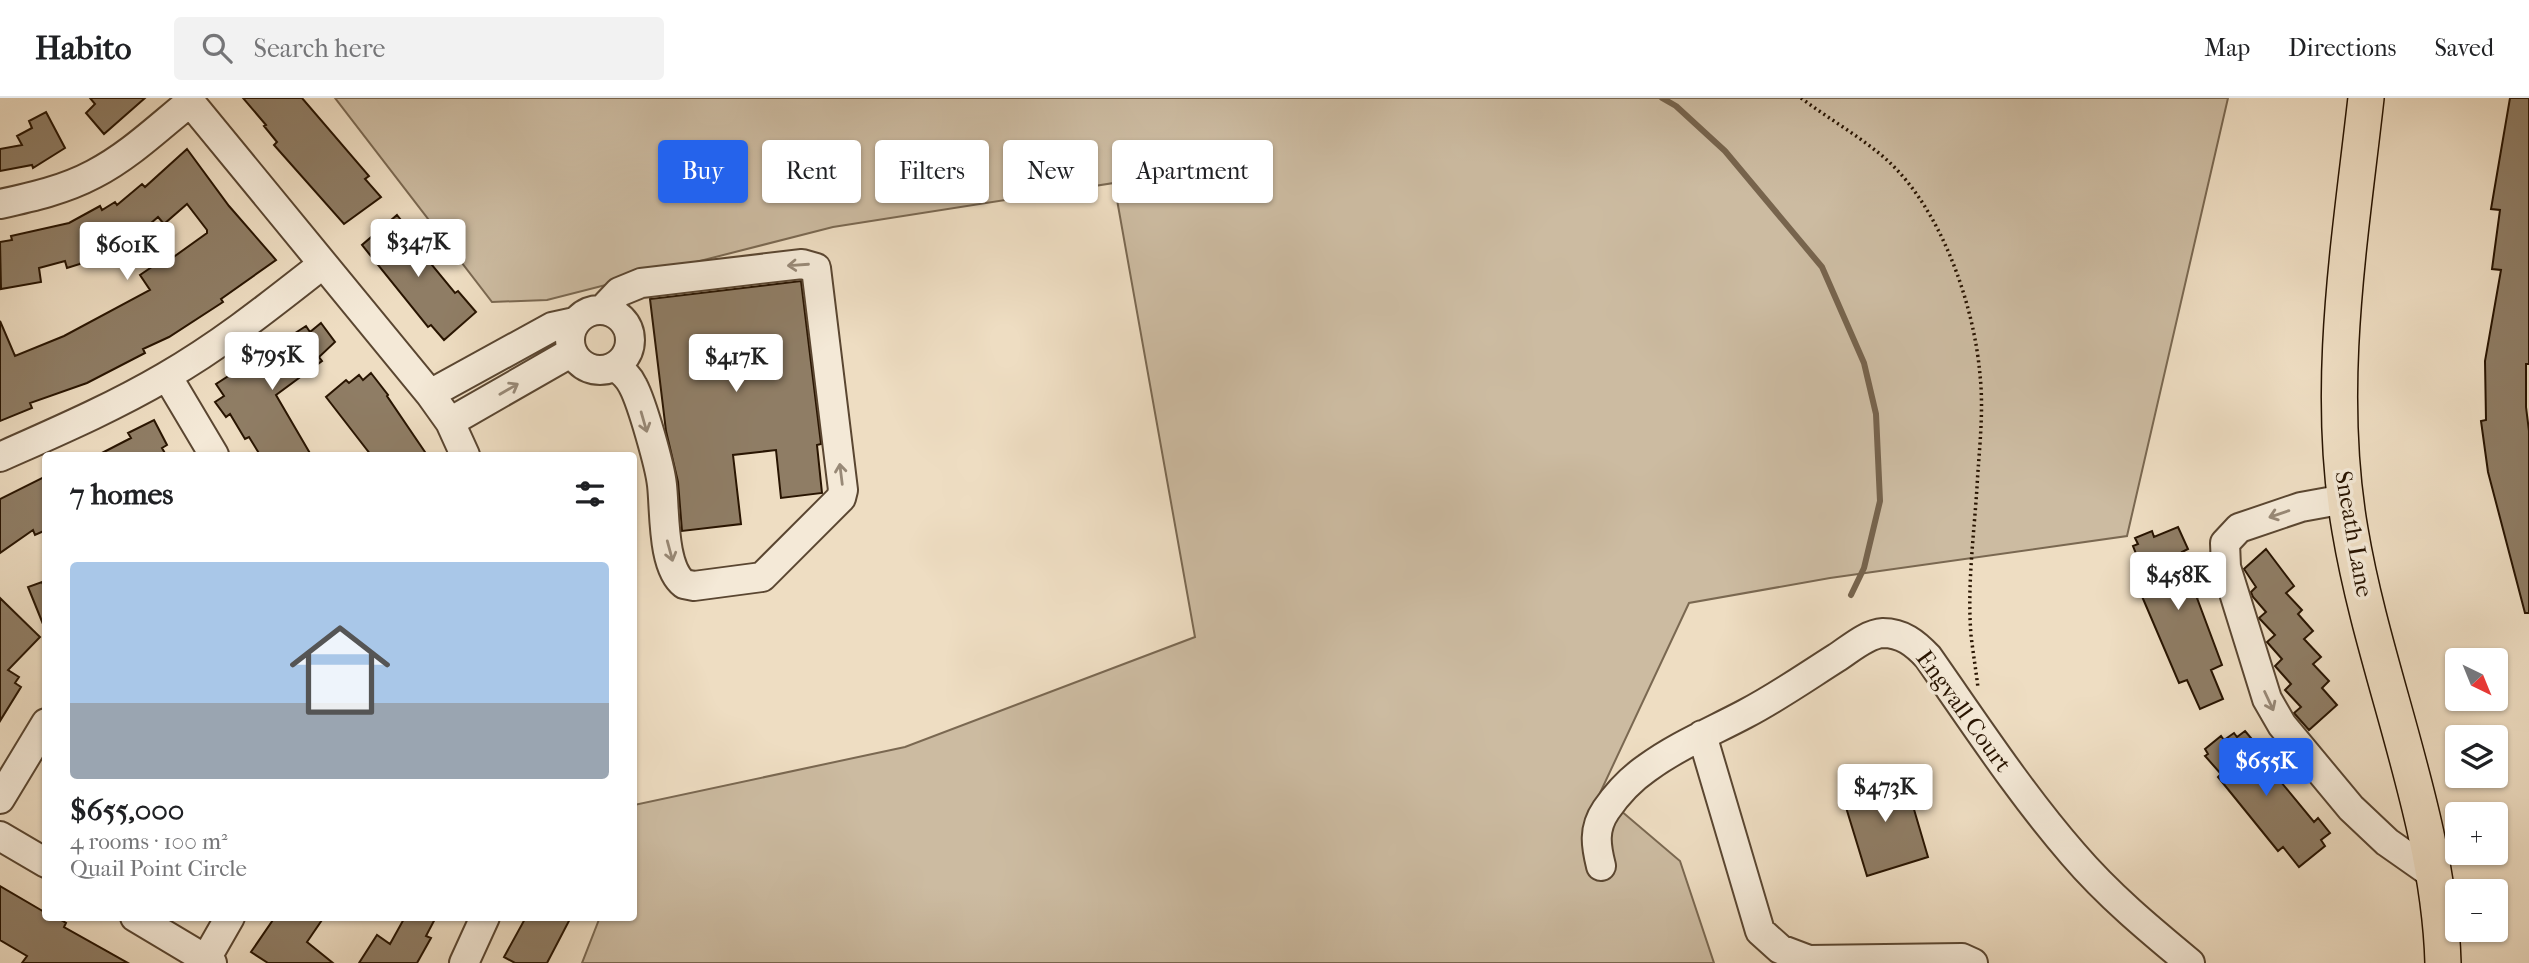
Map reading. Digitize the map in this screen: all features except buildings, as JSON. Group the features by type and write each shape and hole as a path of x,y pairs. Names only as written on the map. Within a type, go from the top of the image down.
{"main road":[{"name":"Sneath Lane","path":"2366,98 2340,344 2340,440 2345,499 2361,586 2434,875 2442,963"}],"street":[{"path":"0,204 62,188 94,174 122,156 188,100 430,394 450,422 464,452"},
{"path":"0,457 79,422 167,376 265,309 323,264"},
{"path":"602,310 620,292 640,284 802,264 816,268 843,490 841,498 762,577 694,586 684,584 677,577 665,532 662,484 635,388 615,366"},
{"path":"430,394 552,327 575,322 587,312 602,310 620,318 629,334 627,352 615,366 600,371 590,369 577,361 572,352 569,337 575,322"},
{"path":"450,422 572,352"},
{"path":"167,376 212,452"},
{"path":"2345,499 2301,507 2239,528 2225,543 2226,567 2267,699 2282,725 2351,808 2387,842 2434,875"},
{"name":"Engvall Court","path":"1601,866 1596,845 1597,829 1604,812 1621,791 1645,769 1702,735 1786,691 1861,641 1880,633 1898,635 1915,643 1928,657 2039,813 2074,856 2142,924 2190,963"},
{"path":"0,799 42,730"},
{"path":"1702,735 1760,931 1780,949 1809,960 1962,958 1973,963"},
{"path":"0,836 42,861"},
{"path":"142,921 209,961 228,921"},
{"path":"464,963 483,921"}],"path":[{"path":"1801,98 1888,161 1914,192 1940,233 1958,277 1974,338 1980,375 1981,413 1971,575 1971,633 1980,699"}],"shaded area":[{"path":"335,98 2228,98 2127,536 1830,578 1689,603 1600,793 1680,861 1714,963 582,963 598,921 637,921 637,804 905,747 1195,637 1118,203 1273,203 1273,140 1112,140 1112,183 1098,186 1098,140 1003,140 1003,200 989,203 989,140 875,140 875,203 986,203 833,227 547,300 492,302"}],"waterway":[{"path":"1662,98 1676,106 1725,151 1822,267 1864,363 1876,414 1880,501 1864,568 1851,595"}]}
